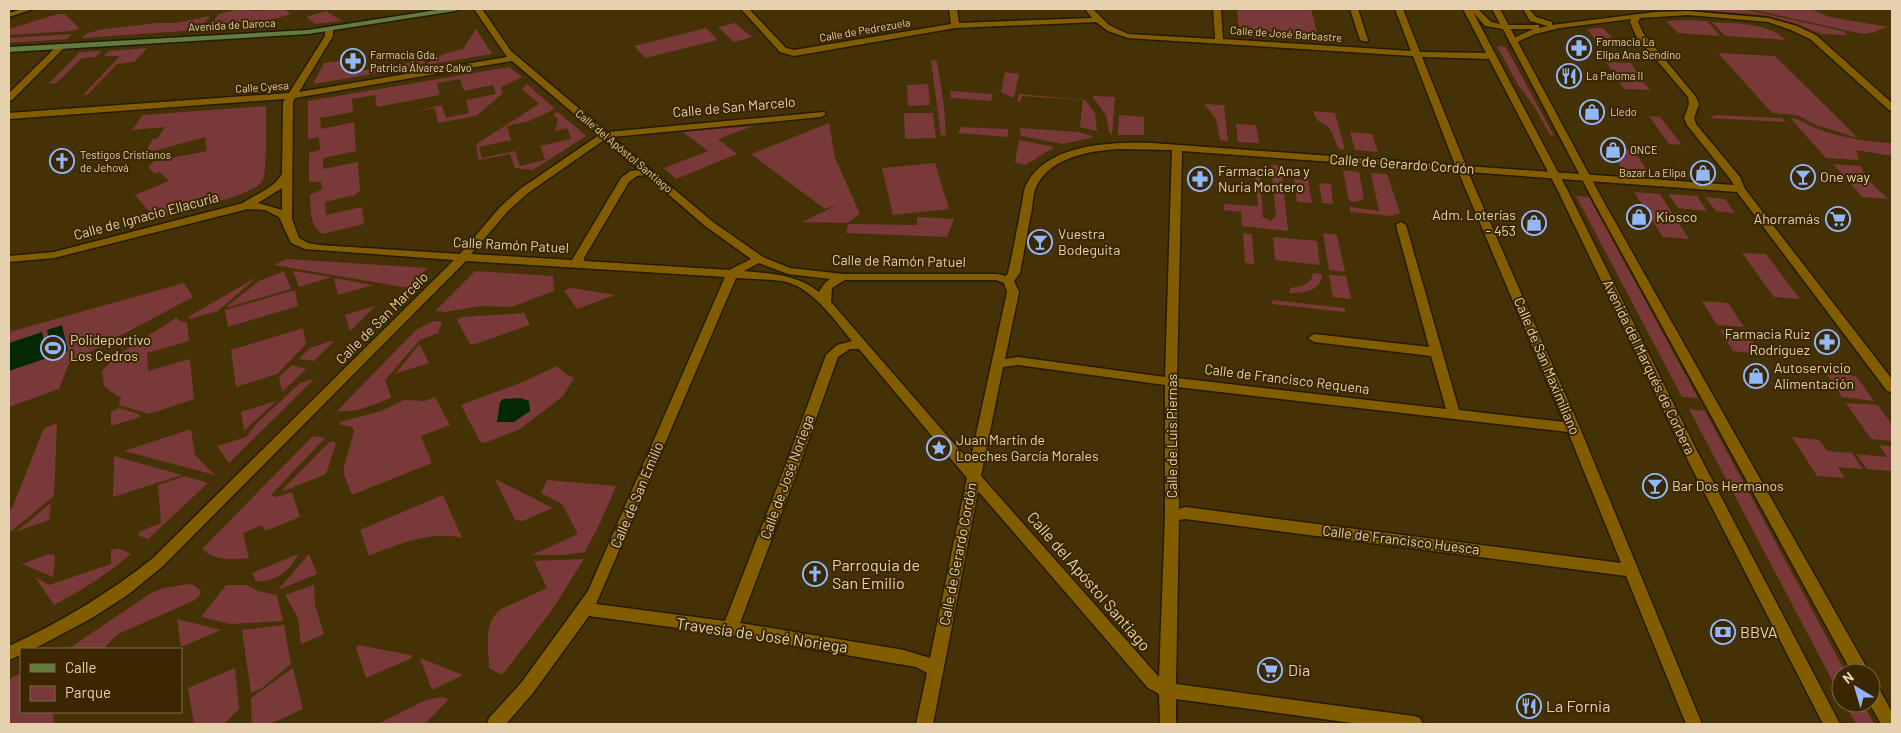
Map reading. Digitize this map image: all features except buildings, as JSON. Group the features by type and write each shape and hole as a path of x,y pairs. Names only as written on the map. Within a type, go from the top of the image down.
{"main road":[{"name":"Avenida de Daroca","path":"9,50 330,30 455,9"}],"street":[{"path":"9,15 29,9"},
{"name":"Calle del Apóstol Santiago","path":"478,9 508,53 709,224 770,266 791,276 825,303 1154,683 1168,690 1414,724"},
{"name":"Calle de Pedrezuela","path":"745,9 783,50 794,53 954,26 1096,20"},
{"path":"953,9 954,26"},
{"name":"Calle de José Barbastre","path":"1089,9 1096,20 1114,32 1128,36 1416,54 1491,56"},
{"path":"1216,9 1219,41"},
{"path":"1354,9 1364,40"},
{"name":"Calle de San Maximiliano","path":"1399,9 1462,168 1573,428 1694,724"},
{"name":"Avenida del Marqués de Corbera","path":"1467,9 1553,174 1689,450 1832,724"},
{"path":"1474,9 1488,24 1506,27 1560,26"},
{"path":"1496,9 1856,663"},
{"path":"1506,27 1522,20 1527,10"},
{"path":"1527,10 1529,16 1537,21 1560,26"},
{"path":"1513,42 1532,32 1560,26 1637,16 1688,13 1769,20 1794,28 1813,37 1892,108"},
{"path":"1637,16 1634,22 1639,34 1692,97 1694,104 1689,118 1692,125 1736,179 1740,189 1892,388"},
{"name":"Calle Ramón Patuel","path":"330,30 329,36 288,102 286,176 288,231 293,240 301,246 784,278 791,276"},
{"path":"9,98 61,47"},
{"name":"Calle Cyesa","path":"9,116 291,96 514,58"},
{"name":"Calle de San Marcelo","path":"9,653 63,628 109,600 152,567 463,258 504,209 516,198 605,135 636,130 822,114"},
{"name":"Calle de Gerardo Cordón","path":"925,724 1013,292 1012,286 1008,281 1014,273 1030,186 1038,174 1054,162 1066,156 1094,148 1130,145 1553,174 1740,189"},
{"name":"Calle de Luis Piernas","path":"1168,724 1166,664 1172,516 1171,380 1177,148"},
{"path":"578,264 578,258 624,180 634,174 648,172"},
{"path":"242,206 273,191 280,186 286,176"},
{"name":"Calle de Ignacio Ellacuría","path":"9,259 54,255 242,206 254,205 274,209 287,219"},
{"path":"1401,225 1454,414"},
{"path":"732,274 759,259"},
{"name":"Calle de San Emilio","path":"495,724 527,688 585,609 614,549 732,274"},
{"name":"Calle de Ramón Patuel","path":"791,276 990,277 1008,281"},
{"path":"825,303 824,296 827,286 843,276"},
{"path":"1314,338 1436,352"},
{"name":"Calle de José Noriega","path":"730,628 832,355 851,344 861,345"},
{"name":"Calle de Francisco Requena","path":"997,364 1018,361 1573,428"},
{"name":"Calle de Francisco Huesca","path":"1172,516 1200,514 1630,570"},
{"name":"Travesía de José Noriega","path":"585,609 730,628 904,656 920,661 936,670"},
{"path":"1881,708 1890,724"}],"green space":[{"path":"239,9 257,11 284,9 291,14 239,29 207,30 219,14"},
{"path":"1237,9 1311,9 1319,41 1240,36"},
{"path":"1687,9 1743,9 1843,31 1847,35 1821,34 1794,23 1763,15"},
{"path":"1750,9 1810,9 1830,17 1888,27 1875,31 1878,32 1863,34"},
{"path":"326,11 342,21 315,24 306,17"},
{"path":"58,14 65,14 78,29 9,35 9,29"},
{"path":"210,16 198,30 82,38 88,33 104,29 157,23 176,23"},
{"path":"1666,21 1707,21 1720,36 1678,33"},
{"path":"1712,22 1760,27 1778,34 1786,40 1725,36"},
{"path":"735,23 752,37 734,42 718,27"},
{"path":"706,28 718,40 645,58 634,46"},
{"path":"1603,28 1617,43 1597,42 1587,29"},
{"path":"476,29 492,54 426,65 439,56 463,49"},
{"path":"72,34 67,39 9,43 9,38"},
{"path":"1497,46 1506,47 1554,136 1550,135 1534,106 1518,85"},
{"path":"147,48 134,62 117,64 87,95 83,95 120,56 104,56 109,51"},
{"path":"102,51 95,57 82,58 56,83 48,84 80,52"},
{"path":"1718,53 1775,56 1858,138 1816,125 1798,115 1772,113"},
{"path":"427,60 421,66 313,84 324,63 338,61 350,69 358,71"},
{"path":"931,60 937,61 944,106 946,135 941,136"},
{"path":"1606,62 1631,63 1640,77 1615,75"},
{"path":"509,67 522,77 503,86 501,88 503,93 476,116 438,123 435,108 412,112 442,105 446,118 469,113 466,100 496,94 493,85 464,91 460,79 437,83 440,95 377,107 375,95 352,99 353,112 320,118 321,129 354,122 356,151 323,158 323,169 358,162 360,191 355,195 325,202 326,215 362,207 364,224 322,234 318,230 313,221 310,195 322,189 321,182 309,182 309,153 320,150 319,137 308,139 308,101"},
{"path":"1005,72 1019,74 1014,98 1001,92"},
{"path":"1616,77 1641,79 1650,90 1624,89"},
{"path":"527,84 555,109 529,121 507,126 511,140 479,147 482,158 515,151 520,166 545,160 540,146 571,139 567,128 555,131 558,119 553,114 558,112 586,136 533,170 515,168 510,154 479,160 476,145 478,143 539,104 522,89"},
{"path":"928,84 930,105 908,106 907,85"},
{"path":"950,91 993,94 991,101 951,98"},
{"path":"1019,94 1085,100 1095,113 1097,131 1080,127 1083,100 1022,96 1020,102 1017,102"},
{"path":"1092,96 1115,97 1112,135 1109,132 1106,115"},
{"path":"1204,104 1224,105 1228,141 1220,140 1216,119"},
{"path":"266,106 265,166 263,180 257,186 246,192 196,208 155,218 135,195 169,181 160,172 155,174 148,167 155,161 207,151 205,137 154,151 147,149 153,139 157,139 165,127 132,130 143,115"},
{"path":"1313,111 1335,113 1345,150 1339,149 1329,127 1317,120"},
{"path":"904,113 933,113 936,138 905,139"},
{"path":"1119,115 1144,117 1144,135 1118,135"},
{"path":"1716,115 1782,118 1786,122 1709,118"},
{"path":"1649,116 1660,117 1682,145 1669,144"},
{"path":"1790,118 1797,119 1815,128 1844,136 1872,142 1892,143 1892,156 1856,150 1859,160 1826,158"},
{"path":"829,123 835,158 860,214 847,223 802,222 839,204 825,209 751,154"},
{"path":"1236,124 1256,125 1259,143 1238,142"},
{"path":"753,126 718,139 737,154 676,179 664,168 708,151 683,132"},
{"path":"961,127 1008,129 1008,137 958,133"},
{"path":"1020,128 1079,132 1094,137 1063,144 1021,136"},
{"path":"1350,132 1372,134 1378,152 1355,150"},
{"path":"1019,140 1055,147 1025,165 1015,162"},
{"path":"1614,148 1634,150 1648,172 1623,170 1612,152 1616,152"},
{"path":"935,163 949,209 893,215 882,168"},
{"path":"1833,164 1861,166 1865,177 1888,199 1862,197"},
{"path":"1271,165 1283,166 1284,173 1282,173 1288,231 1242,226 1241,212 1224,210 1224,204 1258,206 1255,174 1260,174 1263,214 1261,216 1271,221 1276,215"},
{"path":"1343,170 1359,172 1364,199 1355,202 1349,201"},
{"path":"1371,173 1387,174 1400,213 1392,216 1350,212 1350,207 1379,211"},
{"path":"1294,179 1308,180 1312,203 1297,202"},
{"path":"1319,183 1331,184 1333,204 1322,203"},
{"path":"1634,192 1660,194 1689,239 1663,237"},
{"path":"1668,194 1697,196 1707,211 1678,208"},
{"path":"1576,196 1589,197 1698,398 1682,397"},
{"path":"1705,197 1725,199 1735,213 1716,211"},
{"path":"917,217 954,219 947,237 846,233 848,224 917,225"},
{"path":"1243,233 1252,234 1254,264 1245,263"},
{"path":"1323,233 1337,235 1345,272 1329,270"},
{"path":"1273,237 1317,241 1320,265 1275,260"},
{"path":"1742,253 1766,254 1800,299 1774,297"},
{"path":"287,259 428,268 408,288 274,265"},
{"path":"284,271 291,289 225,308 259,281"},
{"path":"293,271 332,277 299,287"},
{"path":"475,271 553,276 554,291 511,307 480,306 446,312 435,311"},
{"path":"1313,273 1322,274 1319,284 1311,290 1290,293 1290,288 1308,283"},
{"path":"1329,275 1346,276 1351,299 1333,297"},
{"path":"257,277 218,311 190,319 188,317"},
{"path":"334,278 373,285 338,295"},
{"name":"Polideportivo Los Cedros","path":"184,283 193,297 69,363 59,389 9,407 9,332"},
{"path":"572,288 615,295 577,309 564,290"},
{"path":"295,290 298,306 228,327 225,310"},
{"path":"1272,300 1345,308 1345,312 1272,304"},
{"path":"1702,301 1728,303 1744,327 1717,325"},
{"path":"375,306 350,331 345,315"},
{"path":"524,313 530,325 475,344 470,344 457,320 461,317"},
{"path":"176,318 187,322 189,341 147,353 148,371 190,359 194,399 149,414 119,405 121,397 104,386 102,371 116,356"},
{"path":"433,321 442,322 438,333 420,340 385,380 391,397 365,408 343,412 337,411 416,330"},
{"path":"303,328 306,344 277,374 236,387 231,350"},
{"path":"1720,330 1747,332 1761,354 1733,351"},
{"path":"334,341 314,361 299,359 310,348"},
{"path":"420,345 429,363 395,374 418,346"},
{"path":"292,365 306,369 282,392 279,377"},
{"path":"557,366 574,378 563,396 520,429 484,443 480,442 461,405 525,381"},
{"path":"1826,373 1856,376 1874,401 1842,397"},
{"path":"314,379 229,463 217,446 246,437 257,423 300,383"},
{"path":"435,397 450,425 421,436 432,463 352,495 344,475 344,467 354,431 352,427 341,425 340,422 381,411 404,400 425,401"},
{"path":"276,401 244,431 241,412"},
{"path":"1846,403 1878,405 1892,425 1892,441 1871,439"},
{"path":"119,408 139,414 140,417 111,426 111,412"},
{"path":"1689,409 1705,411 1841,663 1831,663 1831,678"},
{"path":"57,423 54,496 9,533 9,510 13,506 44,428"},
{"path":"191,429 195,455 215,475 124,451"},
{"path":"313,436 325,438 271,495 276,497 292,492 300,517 265,531 262,525 243,533 249,558 218,558 202,549"},
{"path":"1792,437 1819,440 1827,451 1852,453 1863,469 1838,467 1845,478 1817,476"},
{"path":"332,441 336,443 326,474 284,491 283,489"},
{"path":"1879,445 1892,446 1892,471 1867,469 1856,454 1887,457"},
{"path":"114,456 182,475 113,497"},
{"path":"185,476 208,483 148,539 137,535 141,531 161,523 158,485"},
{"path":"495,479 552,508 523,521 515,520"},
{"path":"547,480 616,486 585,552 564,555 532,555 578,534 562,504 541,493"},
{"path":"443,495 462,538 450,536 427,537 402,543 369,556 360,530"},
{"path":"51,503 49,520 16,532"},
{"path":"118,548 131,554 94,582 54,605 35,577 49,585 111,564 111,550"},
{"path":"49,554 54,555 55,560 53,577 22,564"},
{"path":"298,554 291,566 281,575 269,580 256,581 252,573"},
{"path":"309,554 317,574 278,590"},
{"path":"584,559 552,610 502,675 489,668 488,636 491,622 495,615 501,609 547,588 534,561"},
{"path":"188,584 194,585 201,591 195,600 118,634 104,648 69,648 151,593 164,588"},
{"path":"226,585 247,585 258,591 277,595 283,621 231,624 201,617"},
{"path":"314,585 315,605 324,634 301,644 298,618 285,595"},
{"path":"177,619 221,630 181,647"},
{"path":"284,625 291,664 262,688 251,693 242,630"},
{"path":"358,645 411,655 412,658 366,678 356,648"},
{"path":"420,658 463,675 432,690"},
{"path":"235,668 239,709 224,724 194,724 188,688"},
{"path":"293,668 303,709 270,724 252,724 251,698"},
{"path":"20,674 20,713 53,713 54,724 9,724 9,679"},
{"path":"442,697 449,699 425,724 378,724 426,700"},
{"path":"1850,713 1868,713 1874,724 1856,724"}],"shaded area":[{"path":"62,325 68,351 53,356 47,330"},
{"path":"42,332 47,358 9,371 9,343"},
{"path":"520,398 529,401 530,411 514,422 497,422 500,402 503,399"}],"place":[{"name":"Farmacia La Elipa Ana Sendino","path":"1579,48"},
{"name":"Farmacia Gda. Patricia Álvarez Calvo","path":"353,61"},
{"name":"La Paloma II","path":"1569,76"},
{"name":"Lledo","path":"1592,112"},
{"name":"ONCE","path":"1613,150"},
{"name":"Testigos Cristianos de Jehová","path":"62,161"},
{"name":"Bazar La Elipa","path":"1703,173"},
{"name":"One way","path":"1803,177"},
{"name":"Farmacia Ana y Nuria Montero","path":"1200,179"},
{"name":"Kiosco","path":"1639,217"},
{"name":"Ahorramás","path":"1838,219"},
{"name":"Adm. Loterías - 453","path":"1534,223"},
{"name":"Vuestra Bodeguita","path":"1040,242"},
{"name":"Farmacia Ruiz Rodríguez","path":"1827,342"},
{"name":"Polideportivo Los Cedros","path":"53,348"},
{"name":"Autoservicio Alimentación","path":"1756,376"},
{"name":"Juan Martín de Loeches García Morales","path":"939,448"},
{"name":"Bar Dos Hermanos","path":"1655,486"},
{"name":"Parroquia de San Emilio","path":"815,574"},
{"name":"BBVA","path":"1723,632"},
{"name":"Dia","path":"1270,670"},
{"name":"La Fornia","path":"1529,706"}]}
